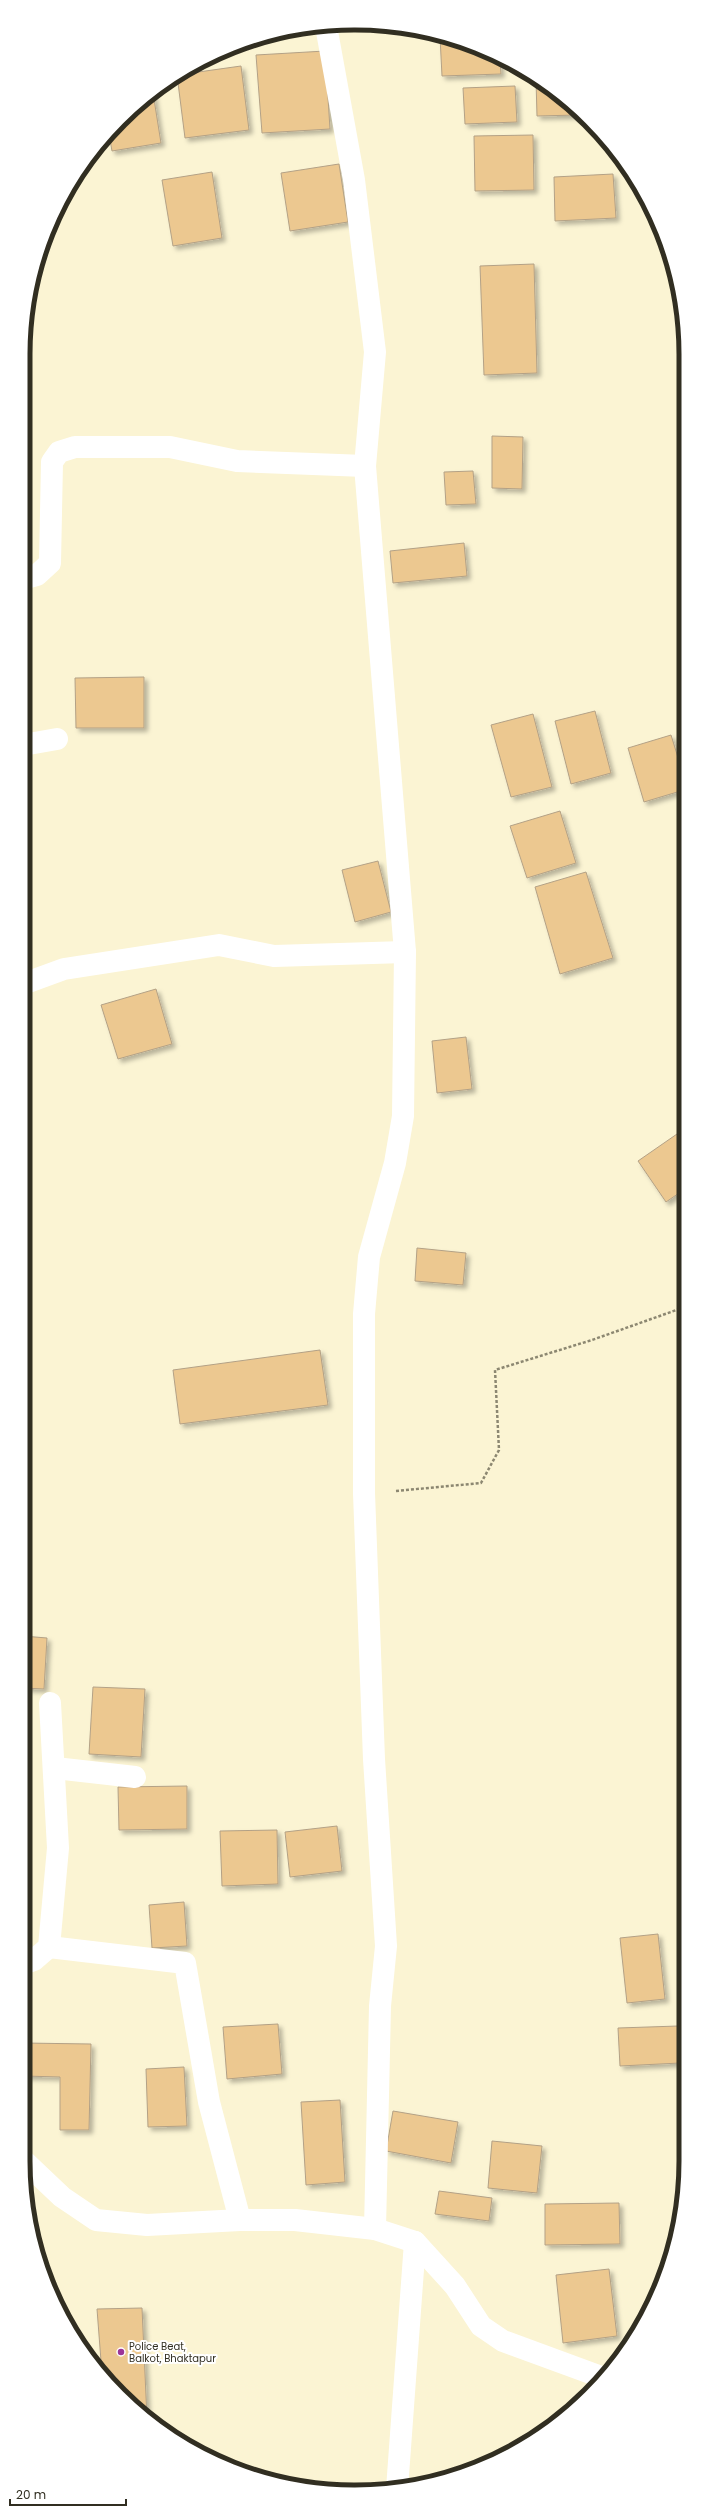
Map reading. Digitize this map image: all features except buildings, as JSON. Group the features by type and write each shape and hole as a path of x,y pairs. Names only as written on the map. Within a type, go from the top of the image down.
{"street":[{"path":"327,32 354,180 375,352 365,466 405,952 403,1116 395,1163 369,1257 364,1314 364,1494 374,1759 386,1946 380,2006 375,2229"},
{"path":"30,577 37,576 50,563 52,462 59,452 75,447 170,447 237,461 365,466"},
{"path":"30,744 57,739"},
{"path":"30,981 64,969 219,946 274,956 405,952"},
{"path":"30,1961 34,1960 49,1947 58,1848 55,1768 50,1702"},
{"path":"55,1768 135,1776"},
{"path":"49,1947 185,1963 209,2102 240,2220"},
{"path":"30,2167 62,2197 96,2220 147,2225 240,2220 295,2220 375,2229 415,2242 455,2286 482,2326 497,2338 545,2358 597,2376"},
{"path":"398,2482 415,2242"}],"path":[{"path":"364,1494 481,1483 500,1450 495,1370 592,1340 679,1309"}],"place":[{"name":"Police Beat, Balkot, Bhaktapur","path":"121,2352"}]}
